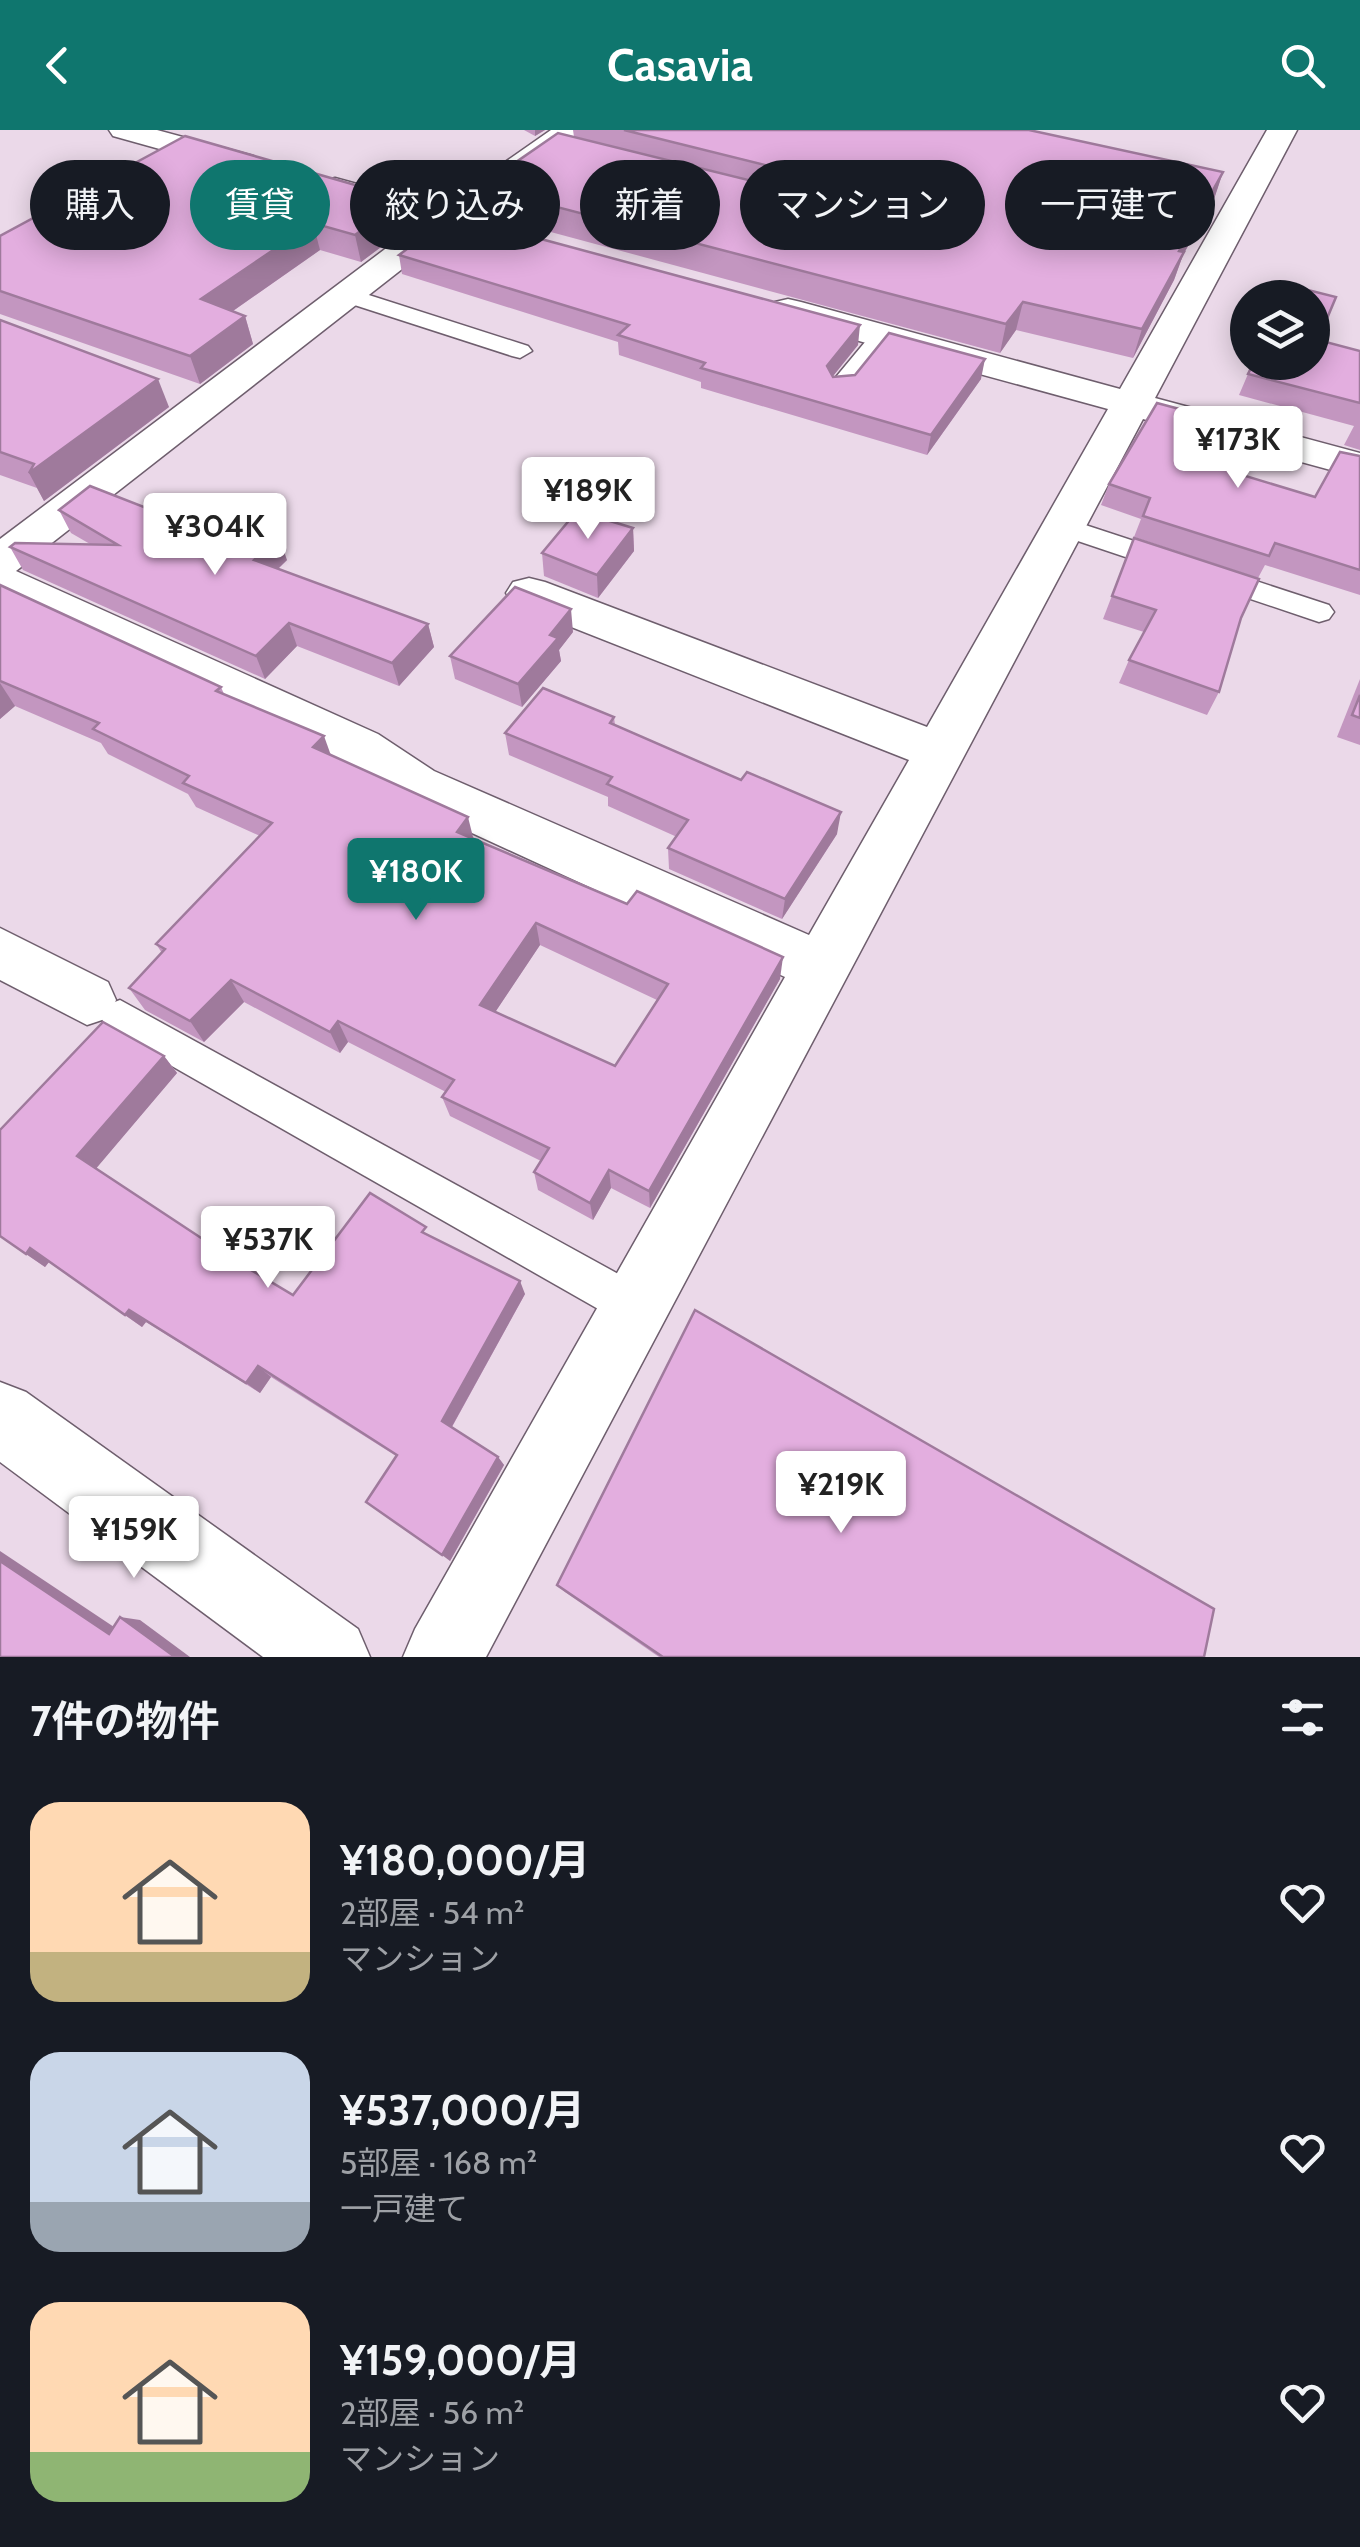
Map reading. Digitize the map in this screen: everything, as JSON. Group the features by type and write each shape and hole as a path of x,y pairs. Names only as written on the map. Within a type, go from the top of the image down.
{"street":[{"path":"124,130 350,193"},
{"path":"443,1657 1067,528 1282,130"},
{"path":"536,160 562,143"},
{"path":"0,561 406,250"},
{"path":"750,300 1360,466"},
{"path":"168,389 206,403"},
{"path":"0,581 360,748 416,785 824,968"},
{"path":"529,594 942,753"},
{"path":"0,952 104,1009"},
{"path":"0,1418 330,1657"}],"lane":[{"path":"347,295 520,350"},
{"path":"840,388 884,335"},
{"path":"1067,528 1318,612"},
{"path":"104,1009 636,1307"}],"building":[{"path":"624,130 1029,130 1168,160 1005,160 1005,250 1184,252 1142,329 1023,302 1006,324 720,250 720,173 740,178 740,250 985,250 985,160 745,160"},
{"path":"558,133 667,160 580,160 580,213 560,208 560,160 519,160"},
{"path":"185,136 268,160 190,160 190,250 273,250 201,299 245,316 190,356 0,291 0,236 30,220 30,250 170,250 170,160 141,160"},
{"path":"1215,170 1223,172 1215,186"},
{"path":"330,178 350,183 350,234 330,228"},
{"path":"560,244 860,325 827,366 833,377 855,375 889,333 985,359 931,435 701,368 705,363 618,335 629,325 399,255 406,250 560,250"},
{"path":"0,320 158,379 29,473 34,464 0,452"},
{"path":"1330,343 1360,351 1360,403 1271,380 1330,380"},
{"path":"1157,403 1247,427 1229,471 1315,497 1340,452 1360,456 1360,570 1275,543 1269,556 1143,516 1150,498 1109,484"},
{"path":"90,486 172,518 188,504 279,537 254,560 428,624 392,663 289,623 256,656 10,547 15,543 118,545 59,510"},
{"path":"577,511 633,528 597,575 542,553"},
{"path":"1134,538 1259,579 1241,618 1219,692 1129,660 1156,610 1112,596"},
{"path":"0,585 221,687 216,691 324,736 313,747 468,817 457,832 627,904 637,891 783,957 649,1191 609,1170 590,1203 534,1172 549,1148 442,1097 454,1080 338,1021 330,1032 231,980 190,1021 129,988 165,949 156,944 272,823 183,783 189,776 93,729 99,723 0,681","holes":["536,923 668,984 615,1066 480,1005"]},
{"path":"515,587 571,609 550,635 558,638 518,684 450,656"},
{"path":"543,688 614,717 610,723 741,780 747,772 841,812 785,899 668,848 688,820 607,784 612,777 505,733"},
{"path":"1360,695 1360,718 1352,715"},
{"path":"103,1022 164,1056 77,1156 236,1261 293,1295 370,1193 426,1227 422,1232 520,1281 442,1421 498,1457 442,1555 366,1502 397,1455 258,1366 246,1383 129,1310 125,1315 30,1248 26,1254 0,1236 0,1130"},
{"path":"695,1310 1214,1609 1204,1657 663,1657 557,1585"},
{"path":"0,1561 109,1634 120,1617 175,1657 0,1657"}]}
